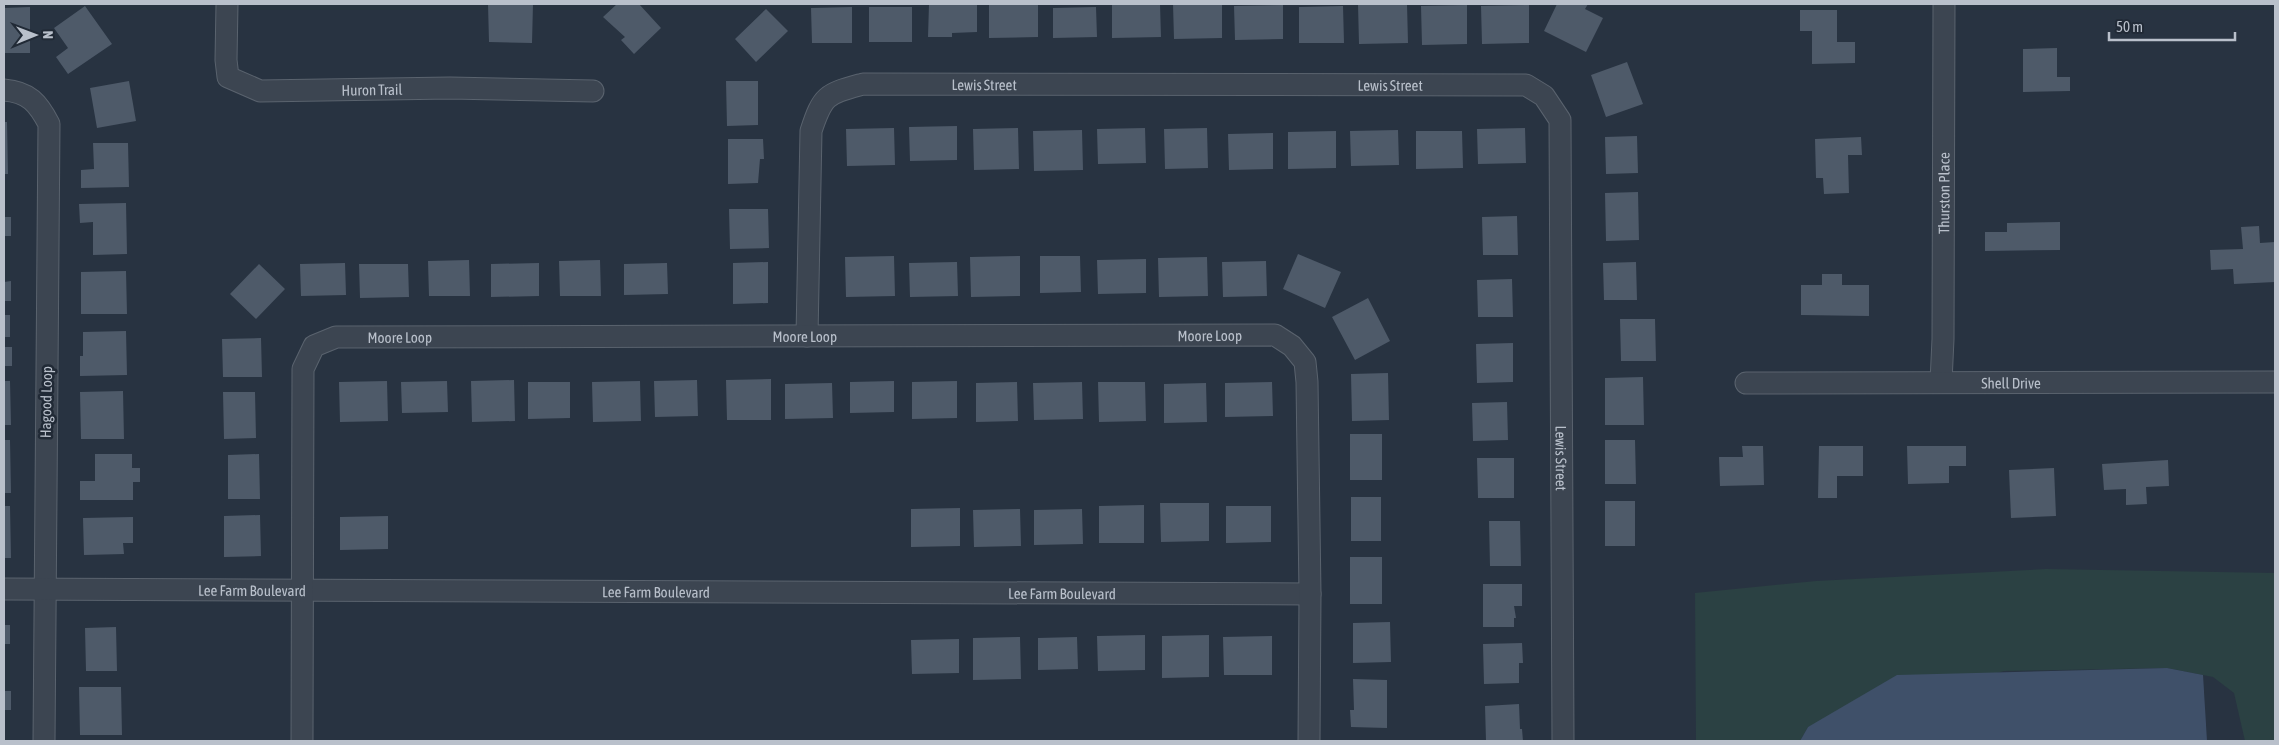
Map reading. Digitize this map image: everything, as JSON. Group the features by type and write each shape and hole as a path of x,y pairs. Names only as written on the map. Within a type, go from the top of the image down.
{"street":[{"name":"Huron Trail","path":"227,4 226,60 228,77 260,92 450,88 593,92"},
{"name":"Thurston Place","path":"1941,382 1943,339 1944,4"},
{"name":"Lewis Street","path":"807,336 811,131 820,105 836,92 863,84 1526,85 1544,96 1560,120 1563,741"},
{"name":"Hagood Loop","path":"4,90 15,91 38,104 49,124 44,741"},
{"name":"Moore Loop","path":"302,741 303,368 314,346 336,337 1275,335 1292,346 1305,362 1310,594 1310,741"},
{"name":"Shell Drive","path":"1746,383 2275,382"},
{"name":"Lee Farm Boulevard","path":"4,589 1310,594"}],"green space":[{"path":"2046,569 2275,573 2275,741 2245,741 2234,693 2213,677 2167,668 2004,671 1808,727 1800,741 1696,741 1695,593 1816,581"}],"water":[{"path":"2167,668 2203,675 2207,741 1800,741 1808,727 1897,675"}],"building":[{"path":"488,4 533,4 532,43 489,42"},
{"path":"617,4 639,4 661,28 634,54 621,40 625,37 603,17"},
{"path":"929,4 977,4 977,32 952,33 952,37 928,37"},
{"path":"989,4 1038,4 1038,37 989,38"},
{"path":"1112,4 1160,4 1161,37 1112,38"},
{"path":"1173,4 1222,4 1222,38 1174,39"},
{"path":"1358,4 1407,4 1408,43 1359,44"},
{"path":"1557,4 1588,4 1585,9 1603,18 1586,52 1544,31"},
{"path":"1283,5 1283,39 1235,40 1234,6"},
{"path":"1467,5 1467,44 1422,45 1421,6"},
{"path":"1529,5 1529,43 1482,44 1481,6"},
{"path":"85,6 112,44 68,74 56,57 68,48 54,28"},
{"path":"1343,6 1344,43 1299,43 1299,7"},
{"path":"30,7 30,53 4,53 4,8"},
{"path":"852,7 852,43 812,43 811,8"},
{"path":"869,7 912,7 912,42 869,42"},
{"path":"1096,7 1097,37 1053,38 1053,8"},
{"path":"766,9 788,31 756,62 735,39"},
{"path":"1800,10 1837,10 1837,42 1855,42 1855,63 1812,64 1812,31 1800,31"},
{"path":"2057,48 2057,77 2070,77 2070,91 2023,92 2023,49"},
{"path":"1627,62 1643,104 1606,117 1591,75"},
{"path":"129,81 136,121 97,128 90,88"},
{"path":"726,81 758,81 758,125 727,126"},
{"path":"4,122 7,122 8,174 4,174"},
{"path":"957,126 957,160 910,161 909,127"},
{"path":"894,128 895,165 847,166 846,129"},
{"path":"1018,128 1019,169 974,170 973,129"},
{"path":"1145,128 1146,163 1098,164 1097,129"},
{"path":"1207,128 1208,168 1165,169 1164,129"},
{"path":"1525,128 1526,163 1478,164 1477,129"},
{"path":"1082,130 1083,170 1034,171 1033,131"},
{"path":"1398,130 1399,165 1351,166 1350,131"},
{"path":"1336,131 1336,168 1288,169 1288,132"},
{"path":"1416,131 1462,131 1463,168 1416,169"},
{"path":"1273,133 1273,169 1229,170 1228,134"},
{"path":"1637,136 1638,173 1606,174 1605,137"},
{"path":"1861,137 1862,155 1848,155 1849,193 1824,194 1823,178 1816,178 1815,139"},
{"path":"728,139 763,139 764,159 760,159 758,183 728,184"},
{"path":"93,143 128,143 129,187 81,188 81,170 94,169"},
{"path":"1638,192 1639,240 1606,241 1605,193"},
{"path":"126,203 127,254 93,255 93,222 80,223 79,204"},
{"path":"729,209 768,209 769,248 730,249"},
{"path":"1517,216 1518,255 1483,255 1482,217"},
{"path":"4,217 11,217 11,236 4,236"},
{"path":"2060,222 2060,250 1985,251 1985,232 2007,232 2007,223"},
{"path":"2259,226 2260,243 2275,242 2275,282 2234,284 2233,269 2211,270 2210,250 2243,249 2241,227"},
{"path":"1298,254 1341,272 1325,308 1283,289"},
{"path":"894,256 895,296 846,297 845,257"},
{"path":"1020,256 1020,296 971,297 970,257"},
{"path":"1040,256 1080,256 1081,292 1040,293"},
{"path":"1207,257 1208,296 1159,297 1158,258"},
{"path":"1146,259 1146,293 1098,294 1097,260"},
{"path":"469,260 470,296 429,296 428,261"},
{"path":"600,260 601,296 560,296 559,261"},
{"path":"1266,261 1267,296 1223,297 1222,262"},
{"path":"768,262 768,303 733,304 733,263"},
{"path":"957,262 958,296 910,297 909,263"},
{"path":"1636,262 1637,300 1604,300 1603,263"},
{"path":"345,263 346,295 301,296 300,264"},
{"path":"539,263 539,296 491,297 491,264"},
{"path":"667,263 668,294 624,295 624,264"},
{"path":"259,264 285,289 256,319 230,294"},
{"path":"359,264 408,264 409,297 360,298"},
{"path":"126,271 127,314 81,314 81,272"},
{"path":"1822,274 1842,274 1842,285 1869,285 1869,316 1801,315 1801,285 1822,285"},
{"path":"1512,279 1513,317 1478,317 1477,280"},
{"path":"11,281 11,301 4,301 4,282"},
{"path":"1368,298 1390,341 1355,360 1332,317"},
{"path":"4,315 10,315 10,337 4,337"},
{"path":"1620,319 1655,319 1656,361 1621,361"},
{"path":"126,331 127,375 80,376 80,356 83,356 83,332"},
{"path":"261,338 262,377 223,377 222,339"},
{"path":"1513,343 1513,382 1477,383 1476,344"},
{"path":"4,347 12,347 12,366 4,366"},
{"path":"1388,373 1389,420 1352,421 1351,374"},
{"path":"1643,377 1644,425 1605,425 1605,378"},
{"path":"771,379 771,420 727,420 726,380"},
{"path":"514,380 515,421 472,422 471,381"},
{"path":"697,380 698,416 655,417 654,381"},
{"path":"4,381 10,381 11,425 4,425"},
{"path":"387,381 388,421 340,422 339,382"},
{"path":"447,381 448,412 402,413 401,382"},
{"path":"640,381 641,421 593,422 592,382"},
{"path":"894,381 894,412 850,413 850,382"},
{"path":"957,381 957,418 912,419 912,382"},
{"path":"528,382 570,382 570,418 528,419"},
{"path":"1017,382 1018,421 976,422 976,383"},
{"path":"1082,382 1083,419 1034,420 1033,383"},
{"path":"1098,382 1145,382 1146,421 1099,422"},
{"path":"1272,382 1273,416 1225,417 1225,383"},
{"path":"832,383 833,418 785,419 785,384"},
{"path":"1206,383 1207,422 1164,423 1164,384"},
{"path":"123,391 124,439 81,439 80,392"},
{"path":"223,392 255,392 256,438 224,439"},
{"path":"1507,402 1508,440 1473,441 1472,403"},
{"path":"1350,434 1382,434 1382,480 1350,480"},
{"path":"4,440 10,440 11,493 4,493"},
{"path":"1605,440 1635,440 1636,484 1605,484"},
{"path":"1742,446 1763,446 1764,485 1720,486 1719,457 1743,457"},
{"path":"1819,446 1863,446 1863,476 1837,476 1837,498 1818,498"},
{"path":"1907,446 1966,446 1966,466 1949,466 1949,483 1908,484"},
{"path":"95,454 132,454 132,468 140,468 140,482 133,482 133,500 80,500 80,481 95,481"},
{"path":"259,454 260,499 228,499 228,455"},
{"path":"1477,458 1514,458 1514,498 1478,498"},
{"path":"2168,460 2169,486 2146,487 2147,504 2126,505 2126,489 2104,490 2102,464"},
{"path":"2054,468 2056,516 2011,518 2009,470"},
{"path":"1351,497 1381,497 1381,541 1351,541"},
{"path":"1605,501 1635,501 1635,546 1605,546"},
{"path":"1160,503 1209,503 1209,541 1161,542"},
{"path":"1144,505 1144,543 1099,543 1099,506"},
{"path":"4,506 10,506 11,558 4,558"},
{"path":"1226,506 1271,506 1271,542 1226,543"},
{"path":"960,508 960,546 911,547 911,509"},
{"path":"1020,509 1021,546 974,547 973,510"},
{"path":"1082,509 1083,544 1034,545 1034,510"},
{"path":"260,515 261,556 224,557 224,516"},
{"path":"388,516 388,549 340,550 340,517"},
{"path":"133,517 133,543 123,543 124,554 84,555 83,518"},
{"path":"1489,521 1520,521 1521,566 1490,566"},
{"path":"1350,557 1382,557 1382,604 1350,604"},
{"path":"1483,584 1522,584 1522,606 1514,606 1516,618 1514,618 1514,627 1483,627"},
{"path":"1390,622 1391,662 1353,663 1353,623"},
{"path":"4,625 10,625 10,644 4,644"},
{"path":"116,627 117,671 86,671 85,628"},
{"path":"1145,635 1145,670 1098,671 1097,636"},
{"path":"1209,635 1209,677 1162,678 1162,636"},
{"path":"1272,636 1272,675 1224,675 1223,637"},
{"path":"1020,637 1021,679 973,680 973,638"},
{"path":"1077,637 1078,669 1038,670 1038,638"},
{"path":"959,639 959,673 912,674 911,640"},
{"path":"1522,643 1523,663 1519,663 1519,683 1484,684 1483,644"},
{"path":"1353,679 1387,680 1387,728 1351,727 1350,710 1354,710"},
{"path":"79,687 121,687 122,735 80,735"},
{"path":"4,691 11,691 11,710 4,710"},
{"path":"1519,704 1520,729 1522,729 1523,741 1486,741 1485,706"}]}
